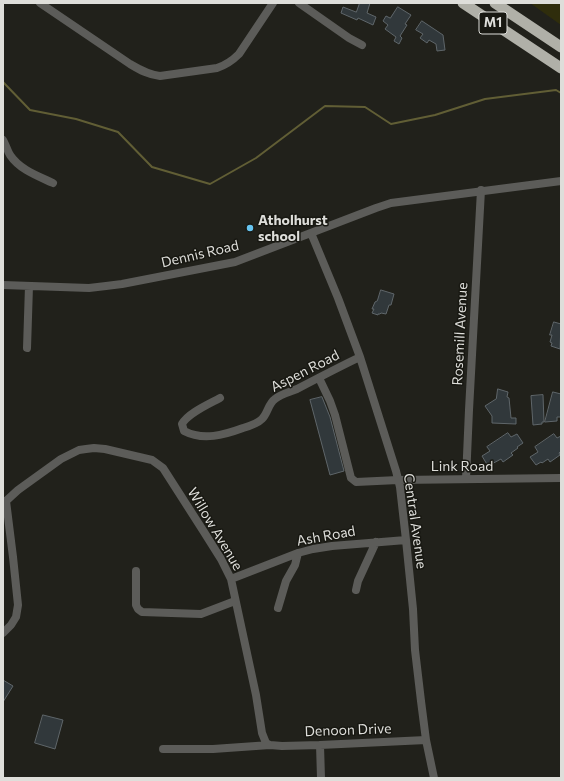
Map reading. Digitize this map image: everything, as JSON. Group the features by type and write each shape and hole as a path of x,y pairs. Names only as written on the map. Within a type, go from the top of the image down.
{"highway":[{"name":"M1","path":"463,3 561,68"},
{"name":"M1","path":"495,3 561,47"}],"street":[{"path":"40,3 130,64 144,72 160,76 217,68 232,61 239,54 273,3"},
{"path":"299,3 349,38 362,45"},
{"path":"3,140 10,155 18,164 26,170 53,183"},
{"name":"Dennis Road","path":"3,285 89,288 122,284 236,262 391,203 481,190 561,181"},
{"name":"Rosemill Avenue","path":"466,479 481,190"},
{"name":"Central Avenue","path":"311,233 338,298 360,357 400,487 413,609 415,650 426,740 434,778"},
{"path":"27,348 29,286"},
{"name":"Aspen Road","path":"220,398 190,415 182,424 184,431 196,435 225,435 254,424 263,419 270,404 275,399 360,357"},
{"name":"Link Road","path":"319,378 330,400 351,478 356,482 561,478"},
{"name":"Willow Avenue","path":"4,501 61,459 79,450 94,448 112,451 152,460 163,468 204,532 231,579 256,695 262,733 266,743 270,745"},
{"path":"3,633 16,617 18,604 13,557 4,501"},
{"name":"Ash Road","path":"231,579 298,553 314,549 332,546 406,540"},
{"path":"356,590 358,581 376,542"},
{"path":"278,608 286,581 295,565 298,553"},
{"path":"136,571 136,605 142,612 201,614 235,601"},
{"name":"Denoon Drive","path":"163,749 270,745 320,745 426,740"},
{"path":"320,745 321,778"}],"shaded area":[{"path":"530,3 561,3 561,25"}],"building":[{"path":"360,3 370,3 367,13 376,17 373,25 358,18 357,20 341,13 343,7 356,12"},
{"path":"398,7 411,15 400,36 402,38 399,44 394,41 396,37 385,29 388,25 383,21 386,16 390,18"},
{"path":"422,21 443,35 445,50 437,51 436,44 429,40 427,43 420,38 423,34 416,30"},
{"path":"381,290 394,294 391,305 389,305 386,314 381,313 378,315 372,313 374,309 372,309"},
{"path":"554,322 561,324 560,349 551,346 552,343 550,342 552,335 550,335"},
{"path":"498,389 508,392 507,397 509,398 511,418 516,418 516,424 492,423 492,416 485,406 496,399"},
{"path":"553,392 561,394 561,417 557,417 557,421 545,422"},
{"path":"543,395 544,422 542,422 542,424 533,425 531,396"},
{"path":"322,397 330,417 344,471 330,475 310,400"},
{"path":"508,433 511,437 517,434 523,443 511,453 513,455 503,462 501,459 488,466 482,456 490,451 487,447"},
{"path":"554,434 557,438 561,436 560,455 550,462 548,459 536,465 530,457 538,452 535,447"},
{"path":"3,680 13,686 3,702"},
{"path":"43,715 63,720 55,749 35,743"}],"waterway":[{"path":"3,82 30,110 76,119 118,132 152,167 210,184 256,158 325,106 365,107 391,124 435,115 485,99 556,90 561,93"}],"place":[{"name":"Atholhurst school","path":"250,228"}]}
